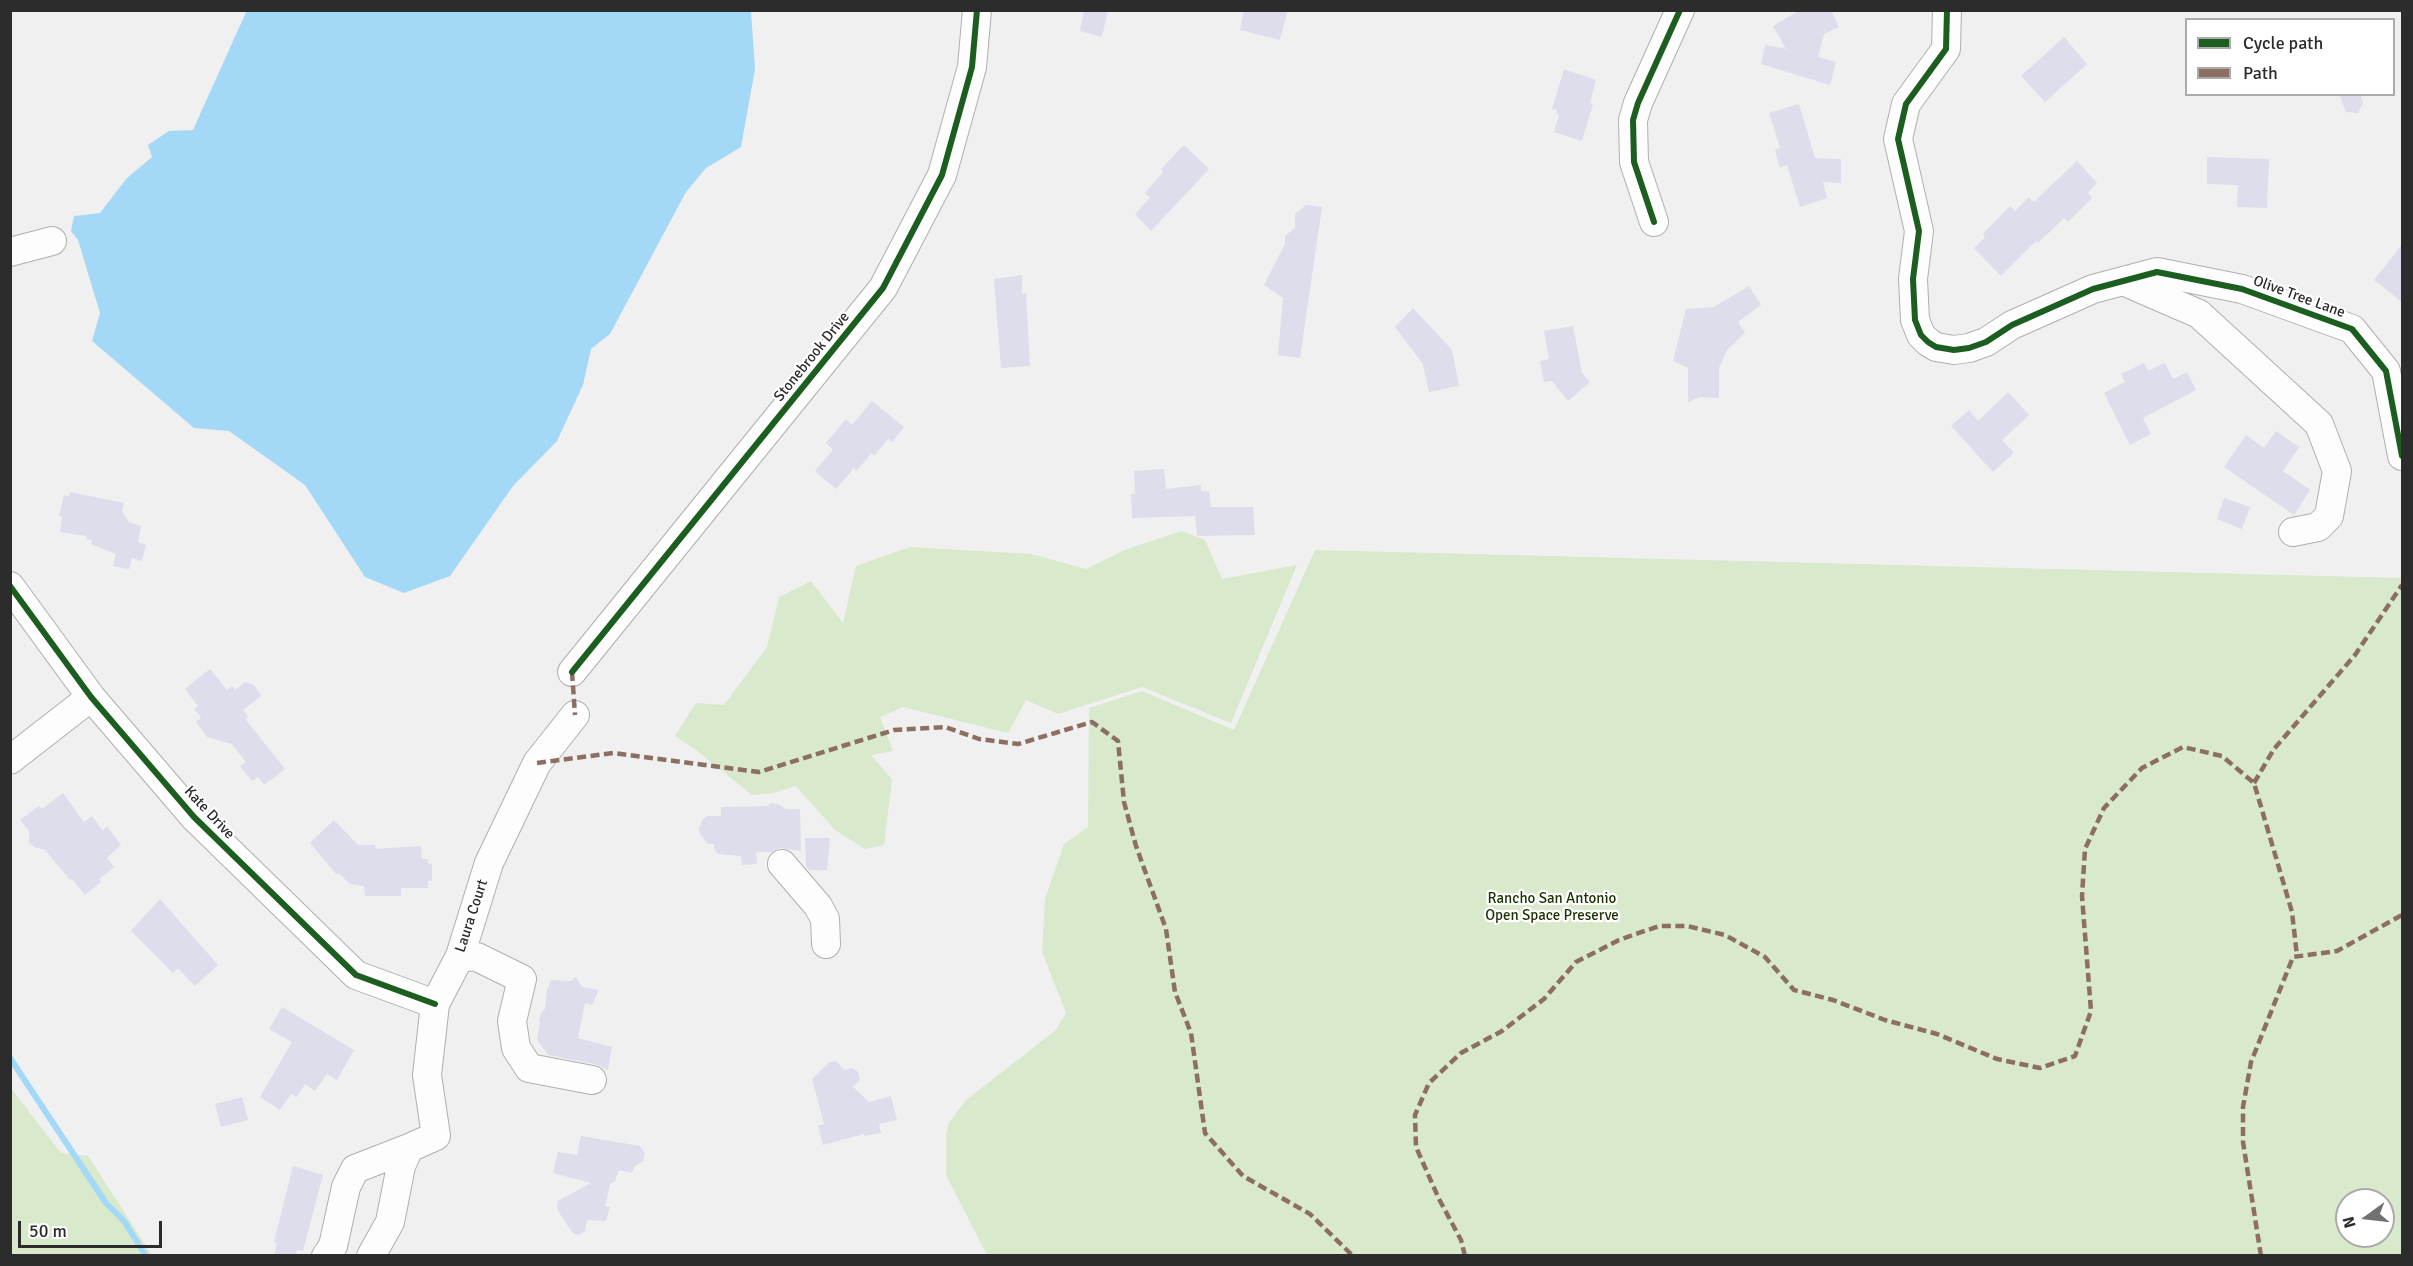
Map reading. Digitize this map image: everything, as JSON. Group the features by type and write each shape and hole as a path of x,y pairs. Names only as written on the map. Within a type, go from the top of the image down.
{"street":[{"name":"Stonebrook Drive","path":"572,672 883,288 942,175 972,67 977,10"},
{"path":"1654,222 1634,162 1633,120 1638,103 1680,10"},
{"name":"Olive Tree Lane","path":"1947,10 1946,49 1906,104 1898,139 1919,231 1913,279 1915,320 1921,335 1928,342 1936,347 1954,350 1969,348 1986,342 2012,325 2093,289 2157,272 2242,289 2352,329 2386,371 2403,456"},
{"path":"10,252 52,241"},
{"path":"2123,281 2199,314 2319,424 2337,471 2330,516 2318,527 2293,532"},
{"name":"Kate Drive","path":"10,586 91,697 194,817 356,975 435,1004"},
{"path":"10,760 91,697"},
{"name":"Laura Court","path":"410,1148 436,1136 426,1075 435,1004 460,956 489,863 537,763 575,715"},
{"path":"782,864 818,906 825,919 826,944"},
{"path":"460,956 477,957 522,979 512,1022 516,1048 529,1068 592,1080"},
{"path":"326,1256 338,1232 342,1201 356,1169 370,1161 410,1148"},
{"path":"371,1256 390,1222 401,1166 410,1148"}],"green space":[{"path":"1182,531 1205,540 1222,579 1297,565 1231,723 1142,687 1058,714 1026,700 1008,733 903,707 880,717 893,751 871,755 892,779 884,845 865,849 835,830 796,786 773,793 752,795 675,736 696,703 724,705 767,647 779,597 811,581 843,623 856,566 910,547 1031,554 1086,569 1127,549"},
{"name":"Rancho San Antonio Open Space Preserve","path":"1315,550 2402,578 2402,1255 987,1255 946,1175 946,1135 949,1123 965,1101 1056,1030 1066,1013 1042,952 1045,899 1064,844 1088,827 1089,708 1142,691 1234,730"},
{"path":"10,1087 61,1153 88,1156 152,1255 11,1255"}],"water":[{"path":"247,10 751,11 755,69 741,147 706,168 686,192 610,334 591,349 583,385 557,441 513,486 450,576 404,593 365,577 305,485 229,431 194,428 92,341 100,313 78,240 71,231 74,216 100,213 127,178 152,157 148,145 169,131 193,130"}],"building":[{"path":"1084,10 1108,10 1102,37 1080,31"},
{"path":"1244,10 1288,10 1280,40 1240,30"},
{"path":"1800,10 1831,10 1839,27 1824,34 1818,57 1836,62 1830,85 1761,64 1765,45 1786,49 1773,26"},
{"path":"2064,37 2087,64 2045,102 2021,76"},
{"path":"1564,69 1596,80 1590,103 1593,104 1582,141 1554,132 1559,115 1556,114 1557,110 1552,109"},
{"path":"2340,96 2361,96 2363,103 2358,113 2346,112"},
{"path":"1799,104 1815,158 1841,159 1841,183 1823,182 1827,198 1800,207 1787,165 1780,168 1775,150 1780,148 1769,113"},
{"path":"1184,145 1209,169 1151,231 1135,214 1150,198 1145,193 1163,172 1161,169"},
{"path":"2207,157 2269,159 2267,208 2237,207 2238,185 2207,184"},
{"path":"2077,161 2097,183 2088,193 2092,198 2068,222 2064,218 2038,243 2036,241 2001,276 1974,248 1985,237 1983,234 2010,206 2015,211 2029,197 2034,202"},
{"path":"1306,205 1322,207 1300,358 1278,355 1283,298 1264,285 1285,244 1285,236 1295,228 1295,214"},
{"path":"2403,243 2403,303 2374,280"},
{"path":"1022,275 1022,294 1026,293 1030,366 1001,368 994,279"},
{"path":"1749,286 1761,305 1738,322 1745,333 1727,350 1719,368 1719,398 1700,397 1688,402 1688,368 1673,361 1686,309 1714,307"},
{"path":"1413,308 1452,350 1459,386 1429,392 1423,364 1395,327"},
{"path":"1573,326 1582,373 1590,382 1568,401 1552,381 1544,382 1540,361 1549,359 1544,331"},
{"path":"2144,363 2148,371 2165,363 2173,379 2187,372 2196,390 2143,418 2151,434 2130,445 2104,393 2125,382 2121,374"},
{"path":"2008,392 2029,415 2002,440 2014,453 1993,472 1951,426 1969,410 1978,421"},
{"path":"872,401 904,427 892,442 888,439 874,456 872,453 856,471 854,468 836,489 815,471 833,450 826,443 846,419 852,425"},
{"path":"2276,431 2299,447 2283,471 2310,490 2294,515 2224,467 2246,435 2264,448"},
{"path":"1164,469 1166,489 1201,485 1201,491 1209,491 1211,507 1253,507 1255,535 1197,536 1195,516 1132,518 1131,494 1135,494 1134,471"},
{"path":"70,492 124,503 122,511 129,522 141,526 138,542 146,545 142,561 132,558 129,569 113,566 116,554 91,544 92,540 86,539 87,536 60,532 62,517 59,516 64,495 69,496"},
{"path":"2224,498 2250,507 2242,529 2217,519"},
{"path":"210,669 227,690 232,686 235,690 245,682 254,685 261,696 243,710 248,717 246,720 285,769 264,785 258,777 252,781 240,766 246,762 232,744 207,737 196,722 201,717 194,709 198,706 185,689"},
{"path":"63,793 84,822 92,816 103,831 107,826 121,845 107,858 114,867 85,895 45,850 34,847 29,842 29,831 20,820 39,806 42,809"},
{"path":"771,803 786,809 800,809 801,851 780,848 771,852 756,852 757,864 742,865 741,856 718,854 714,844 708,844 700,834 699,828 702,820 707,816 721,816 721,807 768,806"},
{"path":"334,820 358,845 375,845 375,849 421,846 422,859 428,859 428,864 432,864 432,881 428,881 428,888 401,888 401,896 365,896 364,886 350,884 339,873 337,875 310,843"},
{"path":"805,838 830,838 827,870 809,870 806,866"},
{"path":"160,899 218,965 195,986 178,968 173,973 131,931"},
{"path":"576,977 582,987 599,990 592,1005 585,1003 578,1038 612,1047 608,1070 595,1064 548,1055 537,1040 539,1020 545,1009 547,990 551,980 571,981"},
{"path":"282,1007 354,1050 337,1080 327,1074 315,1091 305,1084 297,1097 291,1094 280,1110 260,1097 292,1042 269,1029"},
{"path":"836,1061 844,1070 852,1068 858,1072 860,1079 853,1087 869,1102 891,1096 897,1120 879,1124 881,1133 864,1136 864,1134 823,1145 818,1126 824,1124 812,1079 828,1063"},
{"path":"242,1097 248,1120 221,1127 215,1104"},
{"path":"581,1136 640,1146 645,1153 643,1161 635,1166 632,1173 619,1170 615,1181 610,1184 605,1206 610,1207 606,1221 587,1220 585,1231 579,1235 573,1233 561,1216 557,1207 558,1201 591,1183 553,1173 558,1152 577,1155"},
{"path":"293,1166 323,1175 303,1251 297,1250 296,1256 274,1256 277,1243 274,1242"}],"waterway":[{"path":"10,1058 106,1203 124,1221 146,1256"}],"marked path":[{"path":"2254,783 2274,749 2355,655 2402,585"},
{"path":"572,672 575,715"},
{"path":"537,763 613,753 759,772 894,730 945,727 979,739 1018,744 1092,722 1118,741 1124,802 1136,846 1166,929 1175,992 1191,1033 1205,1133 1243,1176 1310,1214 1353,1256"},
{"path":"1465,1256 1461,1240 1439,1199 1416,1147 1415,1115 1429,1083 1461,1053 1502,1031 1544,999 1576,962 1619,940 1659,926 1687,926 1725,935 1765,957 1794,990 1833,1000 1885,1020 1937,1034 1997,1059 2040,1068 2075,1056 2091,1011 2082,896 2085,849 2104,808 2142,768 2183,747 2222,756 2254,783 2292,912 2297,956"},
{"path":"2261,1256 2243,1142 2243,1107 2251,1062 2293,957 2337,951 2402,915"}],"cycle path":[{"path":"572,672 883,288 942,175 972,67 977,10"},
{"path":"1654,222 1634,162 1633,120 1638,103 1680,10"},
{"path":"1947,10 1946,49 1906,104 1898,139 1919,231 1913,279 1915,320 1921,335 1928,342 1936,347 1954,350 1969,348 1986,342 2012,325 2093,289 2157,272 2242,289 2352,329 2386,371 2402,456"},
{"path":"10,586 91,697 194,817 356,975 435,1004"}]}
